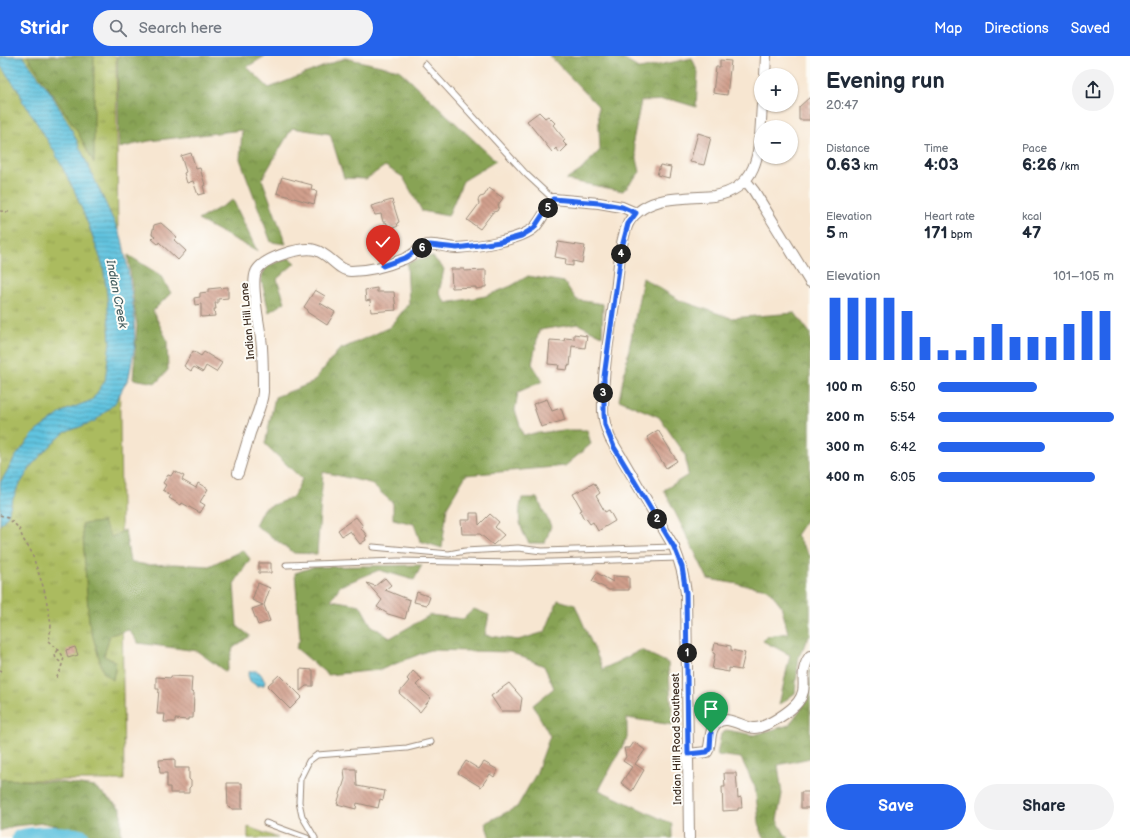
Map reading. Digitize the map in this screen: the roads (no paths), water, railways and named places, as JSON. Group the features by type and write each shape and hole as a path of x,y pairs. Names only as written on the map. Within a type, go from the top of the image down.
{"street":[{"path":"765,68 766,56"},
{"path":"553,199 599,203 622,207 636,213 646,206 658,201 714,196 730,191 739,187 746,181 757,160 761,112"},
{"path":"746,181 754,191 810,282"},
{"name":"Indian Hill Lane","path":"238,473 250,433 260,408 263,394 262,347 257,310 255,273 263,263 277,256 307,249 315,250 330,257 341,268 349,271 366,270 405,258 424,246 430,245 457,248 500,242 521,236 534,228 553,199"},
{"name":"Indian Hill Road Southeast","path":"636,213 628,224 622,247 604,377 604,414 605,425 614,447 674,547 683,572 686,593 689,838"},
{"path":"688,754 707,752 710,748 711,733 719,721 725,720 756,728 770,722 793,708 803,694 804,670 810,656"}],"lane":[{"path":"425,64 526,174 553,199"},
{"path":"373,547 449,554 465,551 518,548 542,551 674,547"},
{"path":"286,566 398,561 520,563 678,558"},
{"path":"315,838 302,816 300,809 300,779 309,761 317,755 407,748 431,742"},
{"path":"266,823 307,838"}],"water":[{"path":"0,56 23,56 50,92 70,126 122,239 134,313 135,345 129,377 115,403 95,421 64,433 45,451 32,465 17,489 8,515 0,525 0,483 16,456 35,432 64,411 92,400 105,381 110,342 107,295 103,266 90,229 75,192 54,151 22,101 20,93 0,65"},
{"path":"257,671 260,674 265,682 264,685 257,686 250,681 248,675 249,672"}],"waterway":[{"name":"Indian Creek","path":"20,838 51,835 67,835 82,838"}]}
